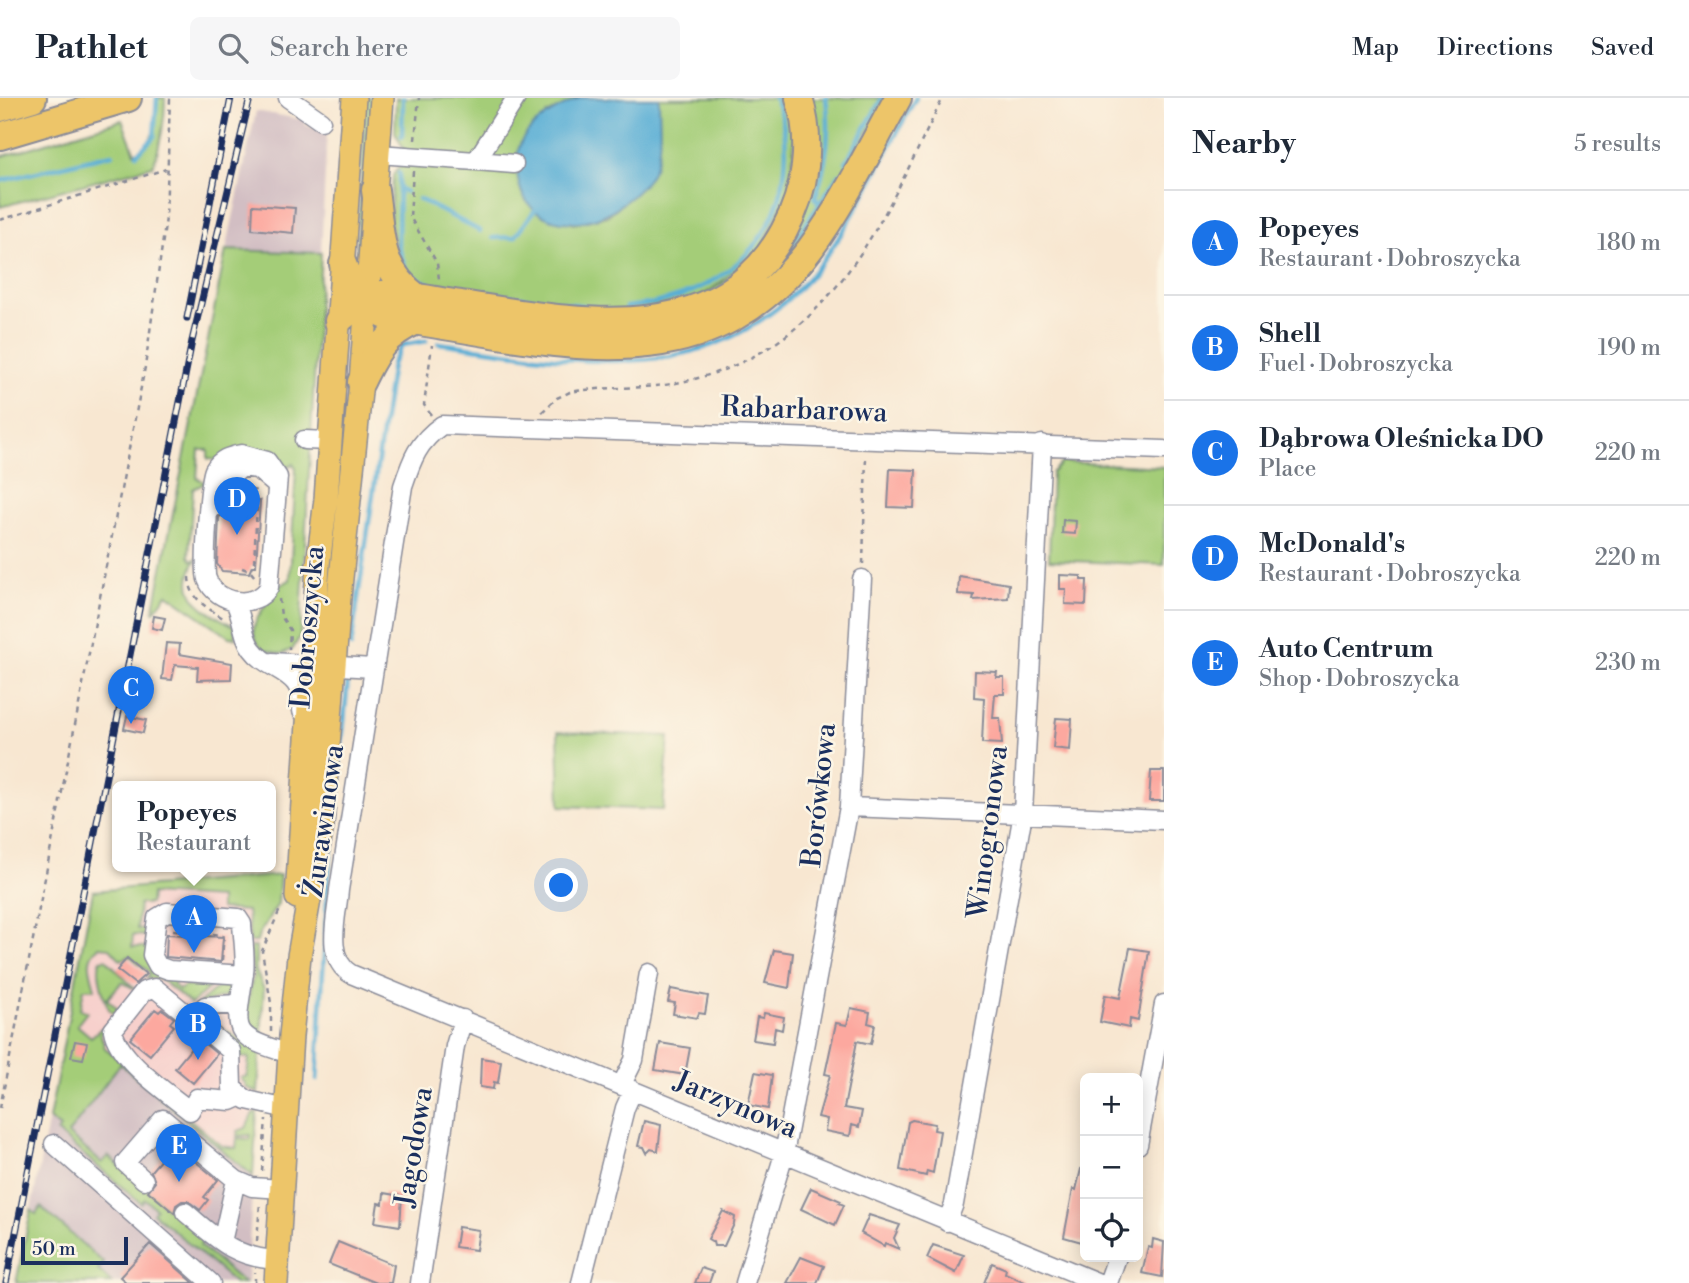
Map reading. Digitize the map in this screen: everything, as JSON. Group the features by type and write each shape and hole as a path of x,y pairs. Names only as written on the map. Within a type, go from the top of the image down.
{"highway":[{"path":"0,108 33,98"},
{"path":"0,136 128,98"},
{"path":"361,382 377,348 387,337 426,311 617,322 672,316 726,294 768,256 796,205 803,180 806,146 799,98"},
{"path":"338,321 367,301 388,294 426,311 602,346 667,342 714,328 761,300 810,249 898,98"},
{"path":"375,190 389,267 426,311"},
{"path":"343,264 349,281 367,301"}],"main road":[{"name":"Dobroszycka","path":"276,1272 299,956 322,826 323,665 330,441 354,98"},
{"name":"Dobroszycka","path":"299,956 296,916 300,858 361,382 382,98"}],"street":[{"path":"288,98 321,121 316,98"},
{"path":"475,161 516,98"},
{"path":"378,154 514,164"},
{"name":"Rabarbarowa","path":"440,421 1164,450"},
{"name":"Żurawinowa","path":"352,974 338,963 334,947 339,890 373,668 403,486 414,452 440,421"},
{"path":"304,440 330,441"},
{"name":"Winogronowa","path":"947,1222 954,1204 1023,813 1042,444"},
{"path":"216,590 213,580 218,495 226,480 236,470 247,466 273,482 278,477 272,465 249,454 225,458 213,472 205,571 208,582 216,590 235,602 272,594"},
{"name":"Dobroszycka","path":"273,482 272,594 244,628 251,648 279,663 296,683 303,702 296,814 300,858"},
{"name":"Borówkowa","path":"745,1283 784,1154 849,807 862,579"},
{"path":"235,602 244,628"},
{"name":"Dobroszycka","path":"279,663 323,665"},
{"path":"323,665 373,668"},
{"path":"849,807 1164,820"},
{"path":"198,1024 231,1003 244,975 242,927 238,918 167,912 157,918 152,955 158,966 169,970 244,975"},
{"path":"582,1283 625,1108 649,973"},
{"name":"Jarzynowa","path":"352,974 1099,1283"},
{"path":"242,1096 231,1101 197,1098 190,1111 147,1076 116,1043 113,1030 148,989 155,988 231,1051 232,1088 242,1096 287,1109"},
{"path":"231,1003 239,1027 248,1038 255,1044 290,1054"},
{"path":"1139,1136 1164,1004"},
{"name":"Jagodowa","path":"420,1283 456,1046 463,1019"},
{"path":"144,1180 125,1163 163,1119 236,1180 252,1187 282,1189"},
{"path":"54,1144 211,1283"},
{"path":"222,1242 236,1180"},
{"path":"185,1212 222,1242 276,1272"},
{"path":"1108,1283 1115,1262"}],"path":[{"path":"0,1108 145,367 166,218 170,98"},
{"path":"0,220 166,169"},
{"path":"411,189 410,217 439,270 426,311 424,405 427,414 440,421"},
{"path":"862,579 866,438"},
{"path":"272,594 290,630 279,663"}],"shaded area":[{"path":"256,111 304,120 305,125 327,133 321,253 226,250"},
{"path":"280,875 278,904 259,934 255,956 256,971 264,989 253,1176 68,1021 93,891"},
{"path":"68,1021 253,1176 247,1283 112,1283 31,1210"}],"green space":[{"path":"156,98 165,98 165,107 162,133 153,166 0,207 0,157 122,120 135,153 152,137"},
{"path":"366,98 373,98 361,284 356,263"},
{"path":"396,98 580,98 547,114 521,191 535,210 574,224 607,216 642,186 656,162 659,98 789,98 795,137 789,192 761,250 701,298 615,315 424,291 400,273 390,220 393,175 402,163 403,148 395,132"},
{"path":"806,98 889,98 785,267 714,320 649,327 780,249"},
{"path":"226,250 321,253 300,636 293,649 281,654 263,649 254,632 258,617 277,587 290,580 296,468 293,464 282,469 208,459 208,450 199,450 197,478 206,483 193,489 189,556 192,561 197,558 189,582 196,600 212,614 234,626 236,638 229,637 167,594 153,613"},
{"path":"1063,462 1164,467 1164,565 1049,560 1052,473"},
{"path":"558,732 669,736 663,810 560,806"},
{"path":"280,875 278,904 259,934 257,942 250,942 247,911 220,909 220,898 151,894 150,904 139,904 137,929 149,930 146,942 146,936 133,935 132,947 147,947 179,979 173,984 179,990 185,986 210,987 191,1004 160,979 146,979 150,973 130,956 121,960 110,948 99,947 90,961 95,989 84,989 80,1009 87,1012 77,1025 91,1037 105,1025 101,1035 105,1048 222,1146 236,1148 237,1138 250,1139 250,1135 237,1136 238,1131 246,1128 253,1113 257,1112 253,1176 120,1064 68,1134 102,1163 108,1156 204,1239 200,1246 244,1283 235,1283 153,1213 156,1209 145,1199 141,1203 57,1132 60,1128 49,1119 93,891"},
{"path":"250,947 256,947 256,971 264,989 261,1038 256,1037 244,1020 253,976"},
{"path":"106,959 135,989 122,982 107,999 118,1009 113,1014 107,1004 100,979 99,965 101,960"},
{"path":"222,983 229,985 230,995 197,1005"},
{"path":"215,1022 260,1054 258,1093 245,1087 246,1083 241,1078 247,1076 249,1058 239,1057 235,1042"},
{"path":"41,1207 104,1263 98,1270 112,1283 16,1283 31,1210 36,1214"}],"water":[{"path":"580,98 659,98 660,138 654,168 643,185 606,214 570,223 553,220 538,213 526,201 519,184 517,162 524,137 536,124"}],"building":[{"path":"253,205 295,208 293,233 252,229"},
{"path":"890,469 916,470 914,508 888,507"},
{"path":"231,497 260,501 256,566 252,566 249,573 222,571 217,564 219,517 227,513"},
{"path":"1063,520 1076,521 1075,534 1062,533"},
{"path":"1060,575 1081,576 1081,580 1087,580 1086,605 1065,604 1066,589 1060,589"},
{"path":"959,576 1009,584 1008,598 973,600 974,595 958,594"},
{"path":"154,616 165,618 162,630 152,628"},
{"path":"166,643 180,644 179,654 232,663 231,679 197,680 198,667 175,665 172,680 162,679"},
{"path":"975,671 997,672 996,677 1004,677 1004,694 995,694 993,718 1000,718 1002,744 982,743 984,698 974,697"},
{"path":"127,716 146,720 143,733 124,729"},
{"path":"1056,718 1072,719 1070,750 1053,748"},
{"path":"1151,771 1164,771 1164,801 1149,801"},
{"path":"167,934 223,937 221,962 166,957"},
{"path":"1130,948 1149,951 1138,1021 1130,1019 1129,1028 1100,1022 1105,995 1120,998"},
{"path":"774,950 793,953 789,988 765,983"},
{"path":"127,958 146,974 135,984 117,970"},
{"path":"671,989 708,996 705,1014 699,1013 697,1018 673,1014 675,1003 668,1002"},
{"path":"851,1008 870,1012 868,1023 875,1025 871,1044 857,1041 844,1108 862,1111 859,1127 852,1125 850,1136 825,1131 827,1119 818,1117 830,1075 825,1074 836,1023 847,1025"},
{"path":"155,1009 159,1012 162,1009 174,1018 170,1023 174,1026 150,1055 130,1039"},
{"path":"764,1013 784,1017 782,1030 775,1028 773,1043 753,1040 757,1017 763,1018"},
{"path":"199,1039 217,1054 193,1083 175,1068"},
{"path":"75,1041 87,1043 83,1059 71,1057"},
{"path":"660,1043 690,1048 685,1075 655,1070"},
{"path":"481,1058 501,1061 498,1083 494,1082 493,1089 480,1087"},
{"path":"755,1072 772,1075 768,1109 748,1105"},
{"path":"912,1120 935,1124 934,1130 940,1131 933,1173 927,1171 926,1176 900,1170 908,1122"},
{"path":"644,1121 661,1125 658,1151 651,1149 647,1153 644,1147 638,1146"},
{"path":"174,1144 218,1180 204,1197 208,1200 200,1210 188,1201 182,1201 176,1205 174,1213 148,1191 155,1182 151,1171"},
{"path":"1080,1173 1080,1242 1064,1237 1073,1189 1076,1190"},
{"path":"811,1188 841,1201 839,1203 844,1205 835,1225 801,1209"},
{"path":"384,1193 402,1196 400,1226 375,1222 378,1203 383,1204"},
{"path":"723,1211 735,1217 734,1224 724,1246 714,1246 708,1239"},
{"path":"869,1215 900,1225 894,1238 899,1249 885,1243 884,1246 861,1233"},
{"path":"458,1227 479,1230 476,1250 455,1247"},
{"path":"1153,1239 1164,1242 1162,1277 1142,1273 1148,1247 1152,1248"},
{"path":"338,1242 394,1265 391,1283 376,1283 329,1264"},
{"path":"150,1244 194,1283 127,1283 120,1277"},
{"path":"933,1245 964,1255 956,1273 927,1258"},
{"path":"801,1257 824,1266 817,1283 787,1283"},
{"path":"992,1263 1006,1269 1005,1273 1027,1283 984,1283"},
{"path":"701,1268 713,1272 709,1283 695,1283"}],"waterway":[{"path":"137,154 154,137 157,98"},
{"path":"402,137 403,98"},
{"path":"626,307 680,296 704,285 727,272 763,234 775,210 785,172 784,129 775,98"},
{"path":"820,204 815,198 827,149 826,98"},
{"path":"846,162 882,98"},
{"path":"439,343 587,361 635,360 681,354 725,340 767,316 807,280 823,261 852,217 916,98"},
{"path":"0,181 112,154"},
{"path":"399,173 398,244 405,268"},
{"path":"782,260 839,174"},
{"path":"399,188 406,192"},
{"path":"419,199 480,231"},
{"path":"493,238 515,237 535,210"},
{"path":"414,277 429,284"},
{"path":"446,288 593,307"},
{"path":"351,646 392,364 402,345 426,341"},
{"path":"317,1080 328,882 348,680"}],"railway":[{"path":"187,318 231,98"},
{"path":"6,1283 192,341 250,98"}],"place":[{"name":"McDonald's","path":"237,535"},
{"name":"Dąbrowa Oleśnicka DO","path":"131,724"},
{"name":"Popeyes","path":"194,953"},
{"name":"Shell","path":"198,1060"},
{"name":"Auto Centrum","path":"179,1182"}]}
